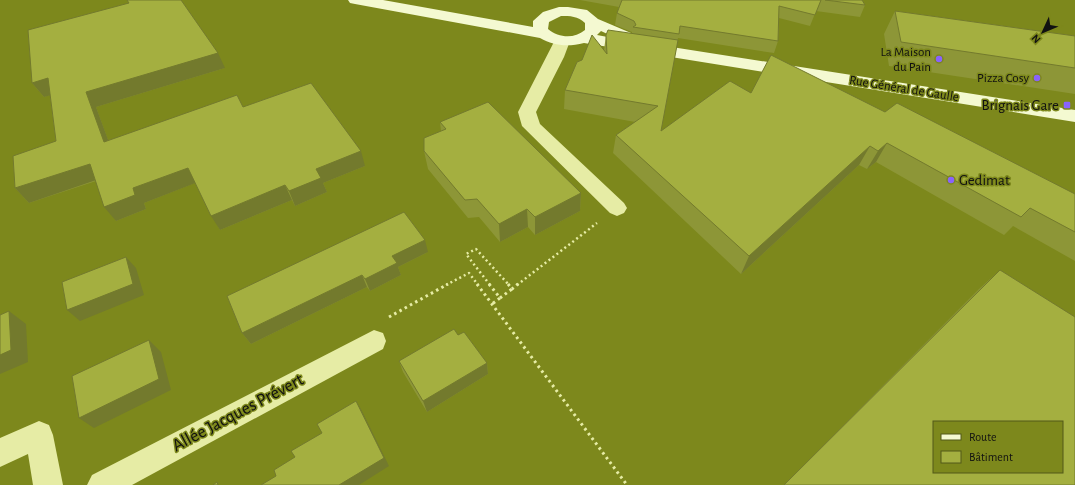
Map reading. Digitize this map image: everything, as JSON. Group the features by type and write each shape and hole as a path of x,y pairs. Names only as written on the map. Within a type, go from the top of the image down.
{"main road":[{"path":"356,0 424,11 544,34 562,41"},
{"path":"544,34 539,25 548,15 568,0"},
{"path":"583,38 593,31 591,20 584,6 584,0"},
{"path":"424,11 515,19 548,15"},
{"name":"Rue Général de Gaulle","path":"548,15 567,11 583,14 606,30 628,37 733,61"},
{"name":"Rue Général de Gaulle","path":"562,41 583,38 1075,116"}],"street":[{"path":"562,41 556,57 527,112 530,126 616,208"},
{"name":"Allée Jacques Prévert","path":"102,485 374,341"},
{"path":"0,453 39,435 48,485"}],"path":[{"path":"492,304 616,208"},
{"path":"500,298 466,254 476,249 512,289"},
{"path":"374,341 379,322 469,273 627,485"}],"building":[{"path":"127,0 181,0 218,53 86,92 104,142 237,95 243,107 311,83 361,151 316,169 321,178 289,191 285,185 211,216 188,168 133,188 135,195 104,207 90,164 15,188 13,156 56,141 48,78 32,83 28,30 129,3"},
{"path":"622,0 821,0 815,15 779,6 778,41 680,26 679,34 633,27 636,25 634,21 617,13"},
{"path":"825,0 862,0 865,5"},
{"path":"895,11 1075,36 1075,68 901,42"},
{"path":"608,30 678,40 661,131 730,81 751,93 771,55 885,112 897,103 1075,194 1075,232 1030,208 1021,217 887,143 878,151 870,146 749,256 616,135 658,106 565,90 577,62 582,60 592,35 607,54 606,35"},
{"path":"488,102 581,193 535,217 527,209 499,224 477,199 465,200 424,151 424,138 446,129 440,122"},
{"path":"404,212 425,240 392,256 397,263 365,279 362,275 242,333 227,296"},
{"path":"126,257 133,284 67,310 62,282"},
{"path":"1000,270 1075,317 1075,485 784,485"},
{"path":"9,311 11,350 0,355 0,315"},
{"path":"454,329 458,335 464,332 487,363 423,401 399,361"},
{"path":"149,340 159,379 79,418 72,376"},
{"path":"356,401 384,458 339,485 261,485 276,476 274,470 295,457 291,451 322,433 317,424"}],"place":[{"name":"La Maison du Pain","path":"939,59"},
{"name":"Pizza Cosy","path":"1037,78"},
{"name":"Brignais Gare","path":"1067,105"},
{"name":"Gedimat","path":"951,180"}]}
